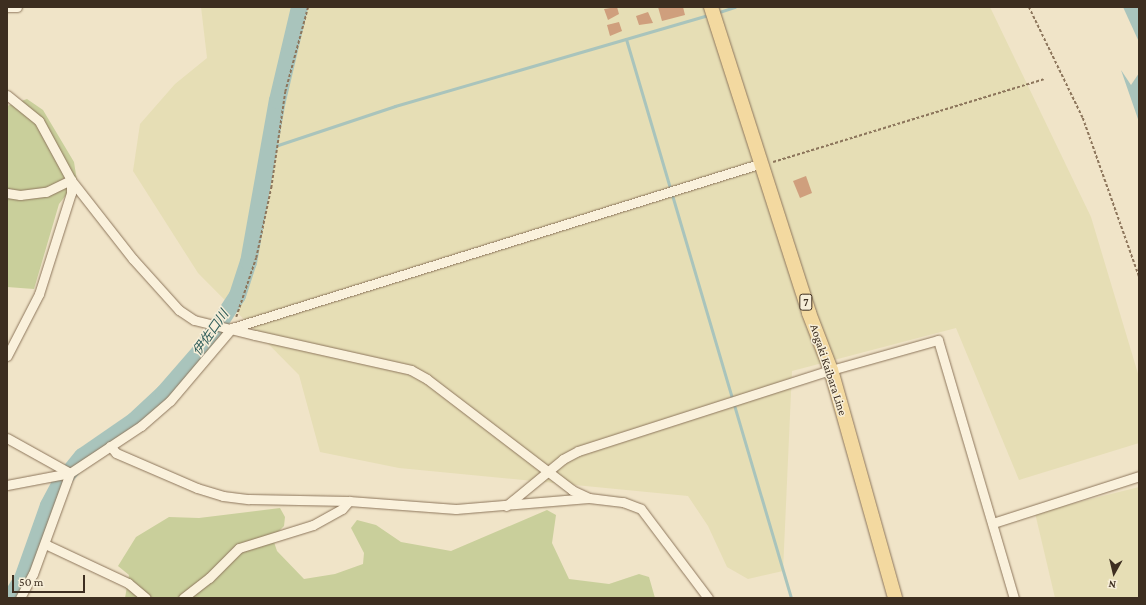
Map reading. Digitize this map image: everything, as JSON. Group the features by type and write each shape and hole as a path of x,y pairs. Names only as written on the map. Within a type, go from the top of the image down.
{"main road":[{"name":"Aogaki Kaibara Line","path":"711,7 831,370 895,598"}],"street":[{"path":"7,8 17,7"},
{"path":"7,95 39,120 70,180 165,298 194,320 411,370 427,379 572,490 589,498"},
{"path":"7,485 70,473 141,426 170,400 232,328 762,164"},
{"path":"7,193 20,195 46,192 70,180"},
{"path":"7,356 39,294 71,193 70,180"},
{"path":"506,506 547,472 578,451 831,370 938,340 1014,598"},
{"path":"7,438 70,473"},
{"path":"110,446 116,453 223,496 349,501 456,509 589,498 623,502 641,509 708,598"},
{"path":"20,598 45,544 70,473"},
{"path":"993,523 1139,476"},
{"path":"183,598 209,578 239,548 313,525 342,509 349,501"},
{"path":"45,544 128,583 146,598"}],"path":[{"path":"232,328 256,258 271,188 285,92 308,7"},
{"path":"1029,7 1083,118 1139,276"},
{"path":"762,164 1044,79"}],"shaded area":[{"path":"201,7 990,7 1091,217 1139,377 1139,443 1019,480 956,328 792,371 783,571 748,579 727,567 708,526 688,496 399,468 320,452 299,375 198,273 133,171 140,124 175,84 207,58"},
{"path":"1139,487 1139,598 1055,598 1035,513"}],"green space":[{"path":"27,99 43,110 74,162 77,181 59,204 34,289 7,287 7,106"},
{"path":"280,508 285,517 284,526 277,533 274,542 277,551 304,579 335,574 363,564 364,553 351,528 357,520 376,525 401,542 451,551 547,510 556,515 552,543 569,579 609,584 639,574 649,577 655,598 125,598 129,575 118,566 136,537 169,517 199,518"}],"water":[{"path":"1123,7 1139,7 1139,42"},
{"path":"1121,70 1131,85 1139,73 1139,122"}],"building":[{"path":"617,7 619,14 608,20 604,9"},
{"path":"658,7 683,7 685,15 662,21"},
{"path":"648,12 653,23 639,25 636,16"},
{"path":"619,22 622,31 610,36 607,25"},
{"path":"806,176 812,193 800,198 793,181"}],"waterway":[{"name":"伊佐口川","path":"10,598 22,578 48,505 59,484 82,456 134,420 163,393 203,347 237,295 248,262 277,100 299,7"},
{"path":"716,13 735,7"},
{"path":"269,148 395,106 709,15"},
{"path":"626,39 791,598"}]}
